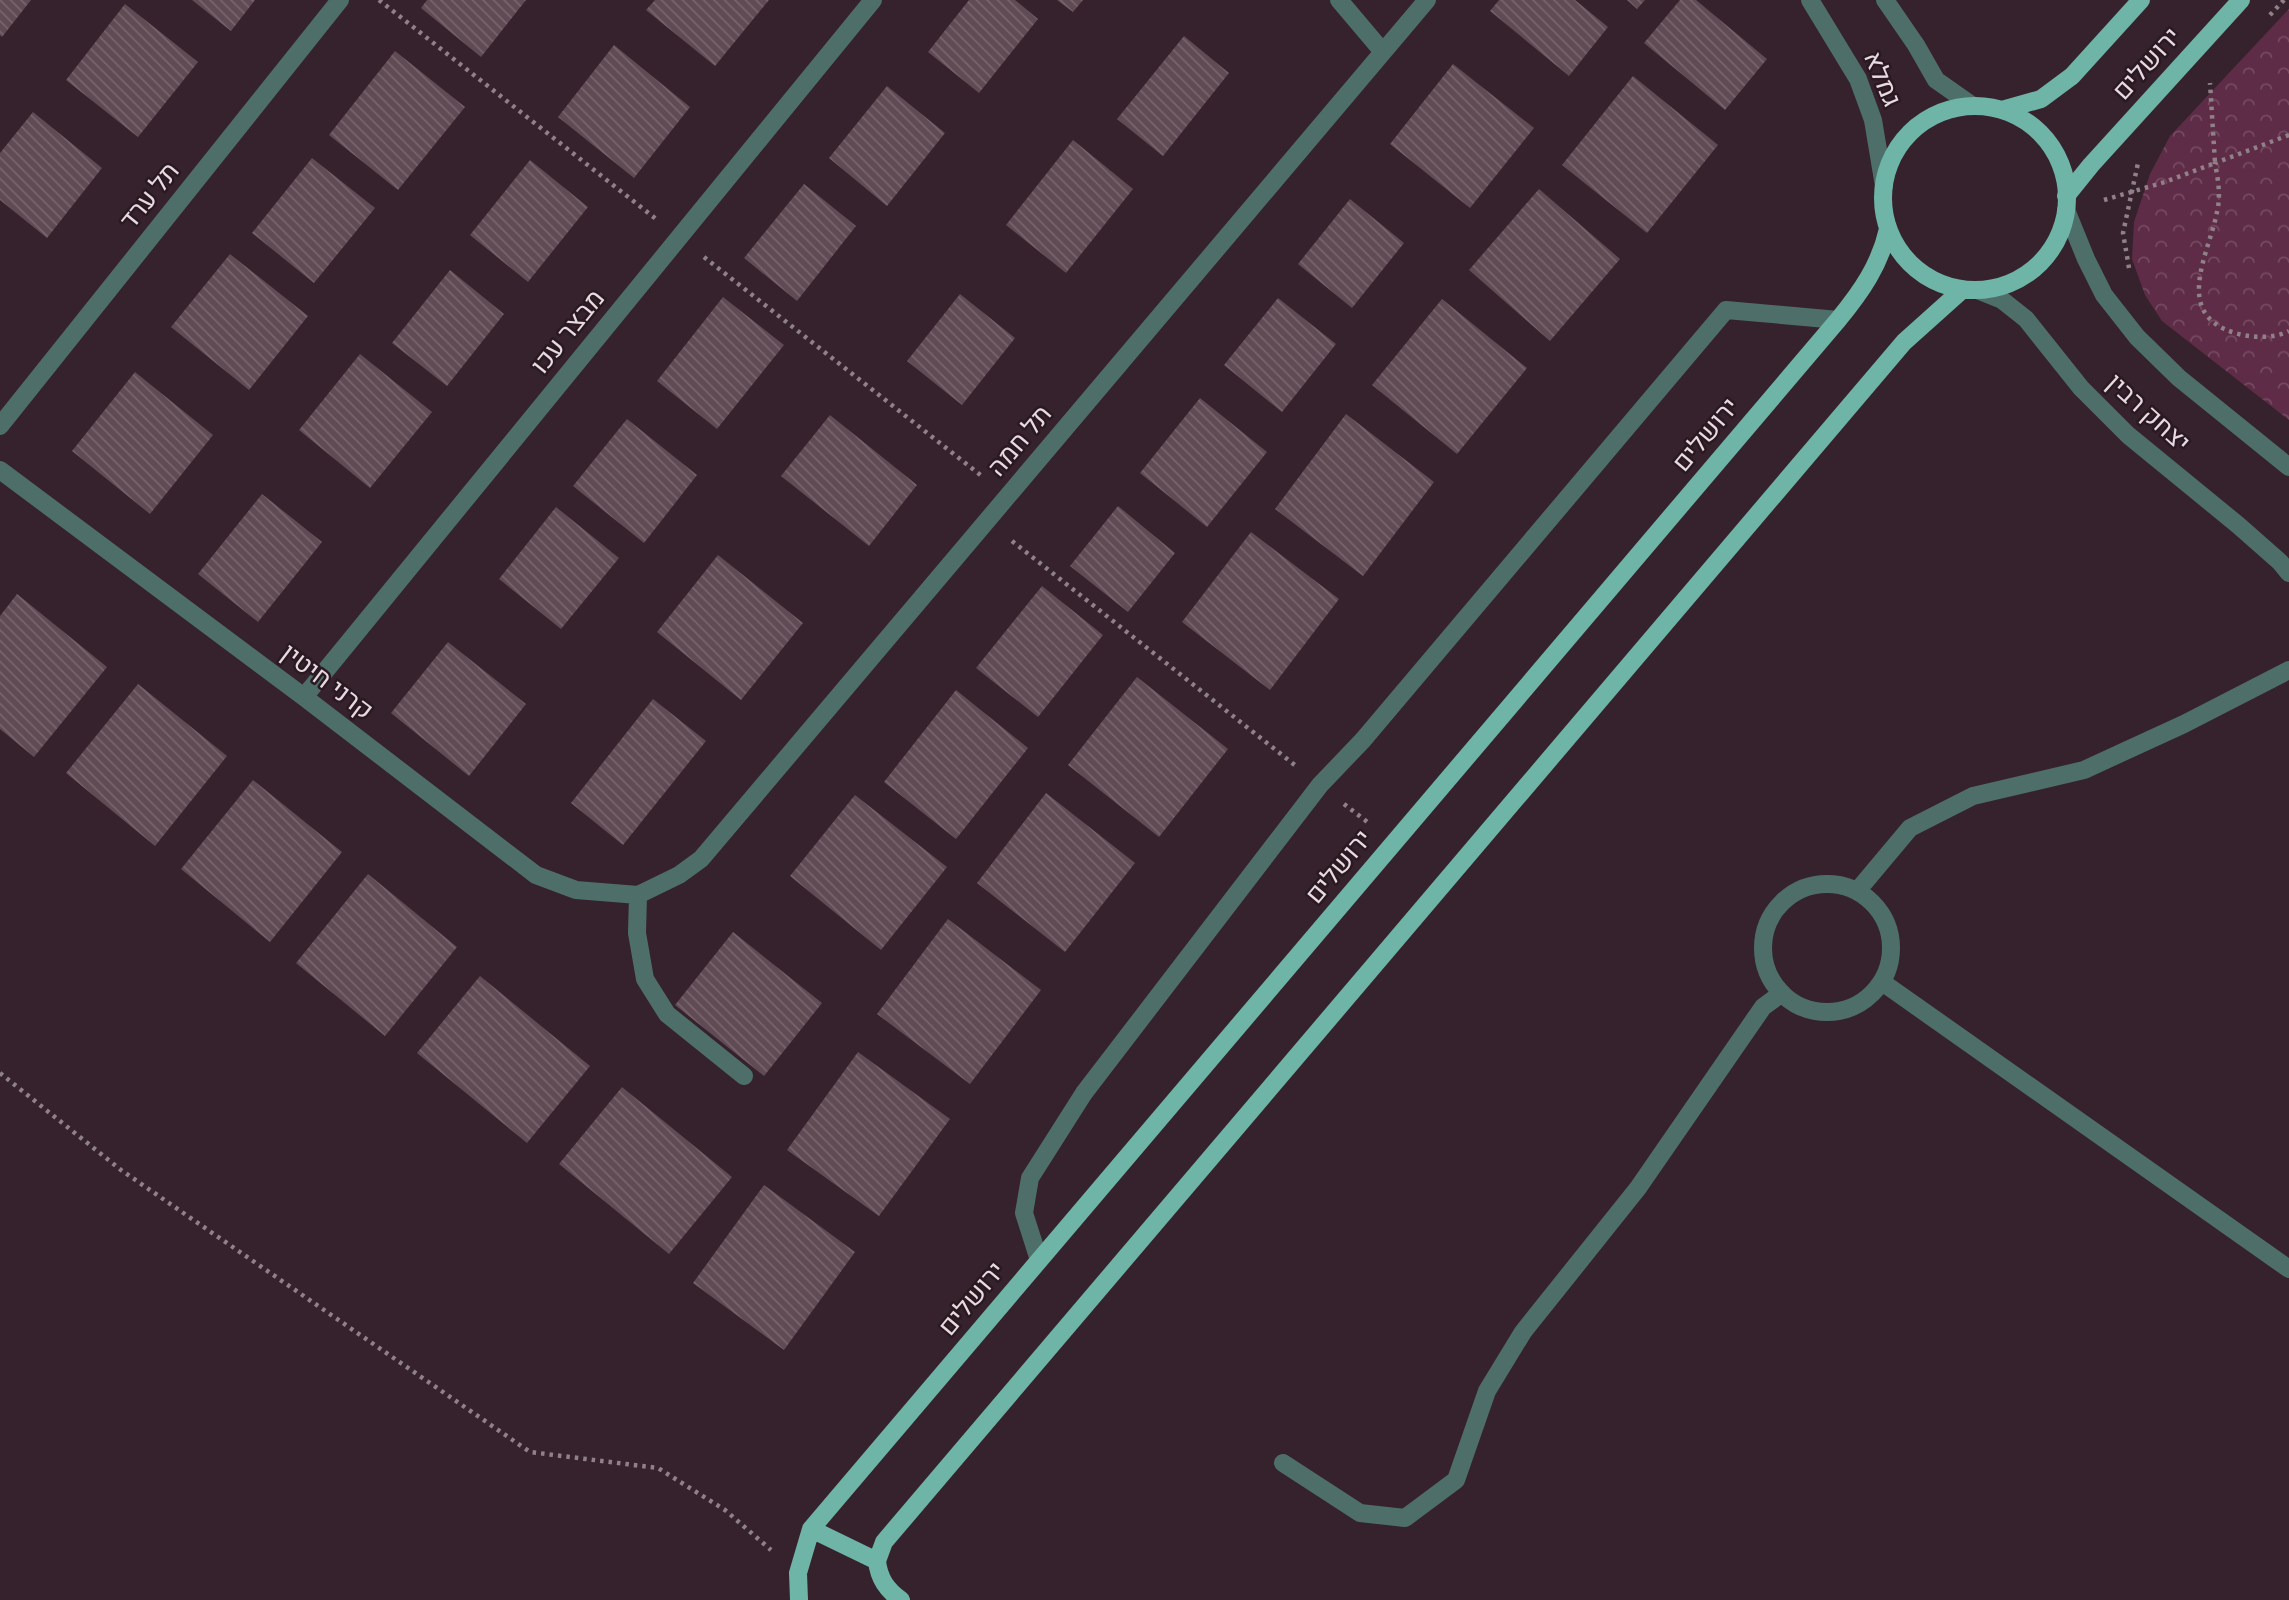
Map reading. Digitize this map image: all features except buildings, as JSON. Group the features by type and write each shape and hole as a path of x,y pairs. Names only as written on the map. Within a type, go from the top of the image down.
{"main road":[{"name":"ירושלים","path":"2002,110 2041,99 2072,76 2141,0"},
{"name":"ירושלים","path":"2066,203 2091,165 2241,0"},
{"path":"1973,106 2002,110 2028,122 2048,143 2062,168 2066,203 2057,239 2040,263 2030,272 2005,285 1970,290 1934,281 1901,254 1884,215 1884,186 1892,157 1909,134 1932,117 1958,107 1973,106"},
{"name":"ירושלים","path":"811,1529 1838,320 1870,278 1884,246 1888,229"},
{"path":"901,1600 892,1594 879,1576 877,1562 884,1542 1903,342 1970,290"},
{"path":"799,1600 798,1573 811,1529 877,1562"}],"street":[{"name":"תל ערד","path":"0,426 340,0"},
{"name":"מבצר עכו","path":"304,697 873,0"},
{"path":"1339,0 1382,52"},
{"name":"תל חמה","path":"638,895 679,875 701,859 1427,0"},
{"name":"גמלא","path":"1810,0 1858,79 1873,120 1884,186"},
{"name":"גמלא","path":"1885,0 1936,80 1973,106"},
{"name":"יצחק רבין","path":"2066,203 2104,295 2137,337 2179,378 2289,467"},
{"name":"יצחק רבין","path":"1970,290 2002,300 2026,319 2081,388 2128,435 2238,525 2289,573"},
{"path":"1040,1260 1024,1213 1030,1178 1084,1093 1320,785 1363,740 1726,310 1838,320"},
{"name":"קרני חיטין","path":"0,470 537,875 576,890 638,895"},
{"path":"1858,890 1910,828 1973,796 2084,770 2185,724 2289,670"},
{"path":"1837,883 1858,890 1875,904 1887,922 1892,942 1890,963 1882,982 1868,998 1850,1009 1830,1012 1810,1010 1791,1001 1776,987 1766,968 1763,947 1767,925 1778,906 1794,892 1815,884 1837,883"},
{"path":"638,895 637,933 645,979 667,1014 744,1076"},
{"path":"1882,982 2289,1269"},
{"path":"1283,1463 1360,1513 1405,1518 1456,1480 1487,1391 1522,1332 1638,1188 1763,1007 1782,993"}],"path":[{"path":"2207,36 2215,163 2220,193 2198,276 2200,296 2211,321 2227,331 2244,335 2283,335 2289,331"},
{"path":"2066,203 2132,192 2289,135"},
{"path":"2130,273 2123,233 2141,152"},
{"path":"986,521 1394,843"},
{"path":"0,1073 121,1170 530,1452 658,1468 725,1510 798,1573"}],"green space":[{"path":"2289,9 2289,420 2162,321 2145,295 2132,259 2134,222 2150,174 2170,136"}]}
